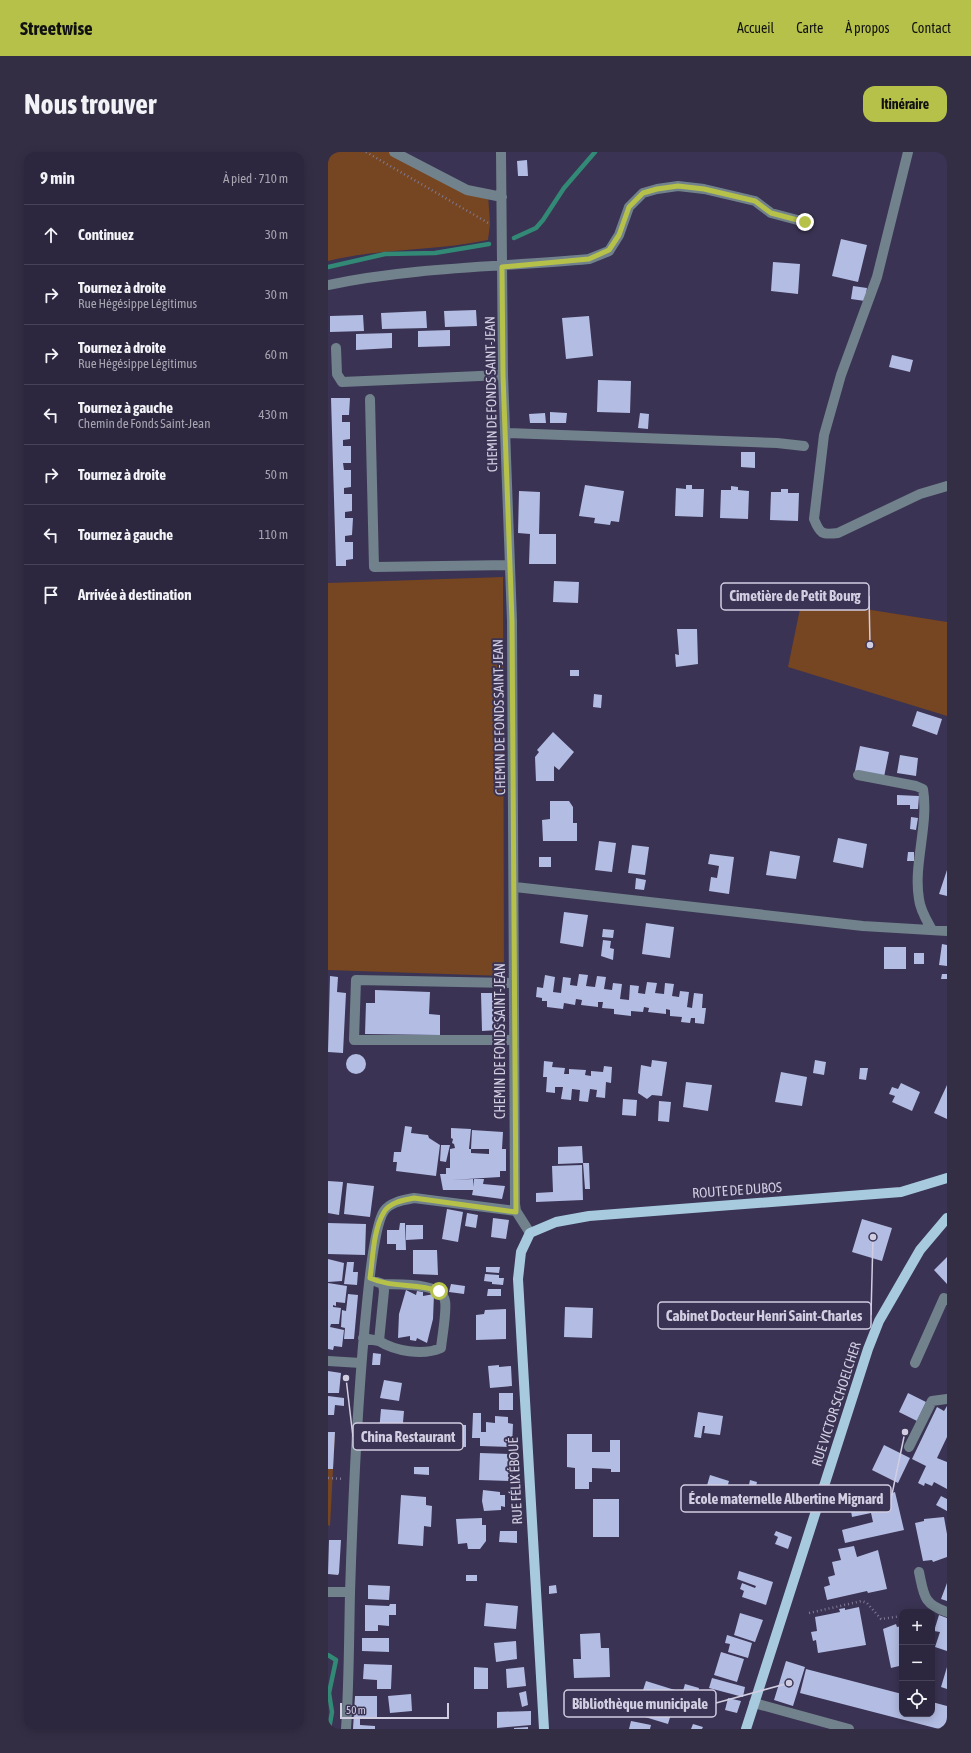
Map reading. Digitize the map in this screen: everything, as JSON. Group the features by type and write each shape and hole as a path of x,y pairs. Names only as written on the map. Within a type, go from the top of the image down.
{"main road":[{"name":"ROUTE DE DUBOS","path":"530,1233 556,1222 589,1216 901,1192 947,1178"},
{"name":"RUE VICTOR SCHOELCHER","path":"746,1729 868,1349 879,1321 920,1250 947,1218"},
{"name":"RUE FÉLIX ÉBOUÉ","path":"530,1233 521,1252 518,1278 544,1729"}],"street":[{"path":"394,152 467,190 502,197"},
{"name":"CHEMIN DE FONDS SAINT-JEAN","path":"501,152 503,375 510,565 516,1212"},
{"path":"908,152 877,277 841,375 824,435 814,519 818,530 826,534 838,533 920,494 947,486"},
{"path":"328,285 364,277 415,271 502,267 589,259 609,250 619,235 629,207 643,193 678,186 704,189 755,201 771,213 805,222"},
{"path":"336,348 337,374 342,382 503,375"},
{"path":"370,399 374,567 510,565"},
{"path":"505,433 777,442 804,446"},
{"path":"858,775 916,786 923,789 924,813 917,887 919,901 932,930"},
{"path":"514,887 615,900 863,926 947,931"},
{"path":"514,983 356,980 354,1040 514,1040"},
{"path":"346,1729 350,1592 361,1363 370,1278 377,1231 384,1211 392,1204 414,1198 516,1212 530,1233"},
{"path":"363,1338 379,1341 389,1347 431,1353 441,1348 446,1301 439,1291 427,1287 383,1284 370,1278"},
{"path":"379,1341 384,1291 383,1284"},
{"path":"915,1363 944,1298 947,1300"},
{"path":"328,1361 361,1363"},
{"path":"909,1447 932,1401 947,1399"},
{"path":"919,1572 927,1602 935,1608 947,1612"},
{"path":"328,1592 350,1592"},
{"path":"754,1704 849,1729"}],"path":[{"path":"366,152 472,212 501,232"},
{"path":"809,1613 862,1601 867,1603 881,1619 899,1616"}],"shaded area":[{"path":"328,152 394,152 488,194 490,224 488,240 468,244 368,254 328,261"},
{"path":"503,577 504,976 328,970 328,583"},
{"path":"802,599 947,622 947,716 788,667"},
{"path":"328,1432 335,1432 330,1526 328,1525"}],"building":[{"path":"527,160 528,176 518,176 517,161"},
{"path":"841,239 867,245 858,282 832,276"},
{"path":"773,262 800,264 798,294 771,291"},
{"path":"853,286 867,288 865,301 851,299"},
{"path":"476,310 477,326 445,327 444,311"},
{"path":"426,311 427,328 382,329 381,313"},
{"path":"363,315 364,331 330,332 330,316"},
{"path":"589,316 593,356 566,359 562,318"},
{"path":"450,330 450,346 418,347 418,331"},
{"path":"392,333 392,348 356,350 356,334"},
{"path":"892,355 913,360 910,372 889,367"},
{"path":"598,380 631,381 630,413 597,412"},
{"path":"331,398 350,398 349,415 342,415 342,422 350,422 350,439 343,440 343,446 351,446 351,463 343,463 344,470 351,470 351,487 344,488 344,494 352,494 352,511 345,512 345,518 353,518 352,535 345,536 345,542 353,542 353,559 346,560 346,566 336,566"},
{"path":"550,412 567,413 566,423 550,423"},
{"path":"545,413 546,423 530,423 529,414"},
{"path":"640,413 649,414 648,429 638,428"},
{"path":"741,452 755,452 755,468 741,467"},
{"path":"585,485 624,491 619,522 611,521 610,525 594,523 595,518 579,516"},
{"path":"686,485 692,485 692,489 704,489 703,517 675,516 676,488 686,489"},
{"path":"731,486 738,487 738,490 749,491 748,519 720,518 721,490 731,490"},
{"path":"781,489 788,489 788,493 799,493 798,521 770,520 771,492 781,492"},
{"path":"519,491 540,492 539,534 556,534 556,564 529,564 530,534 518,533"},
{"path":"554,581 579,582 578,603 553,602"},
{"path":"677,629 697,629 698,664 676,667 675,654 679,655"},
{"path":"570,670 579,670 579,676 570,676"},
{"path":"594,694 602,695 601,708 593,707"},
{"path":"917,711 942,719 937,735 912,726"},
{"path":"553,732 574,752 559,770 554,766 554,781 536,781 535,757 539,752 537,750"},
{"path":"860,746 889,752 884,777 855,771"},
{"path":"900,755 918,758 916,776 897,773"},
{"path":"897,795 919,796 918,809 910,809 910,805 897,805"},
{"path":"550,801 569,801 573,807 573,823 577,823 577,841 543,841 542,820 550,819"},
{"path":"911,817 918,818 916,830 910,829"},
{"path":"838,838 867,844 863,868 833,862"},
{"path":"599,841 616,843 612,872 595,870"},
{"path":"632,845 649,847 645,875 628,873"},
{"path":"770,851 800,856 796,879 766,875"},
{"path":"908,852 914,852 914,861 907,861"},
{"path":"710,854 734,857 729,894 709,891 711,877 717,878 719,866 708,864"},
{"path":"539,857 551,857 551,867 539,867"},
{"path":"947,870 947,896 939,894"},
{"path":"636,878 646,880 644,890 635,889"},
{"path":"564,912 588,915 583,947 560,943"},
{"path":"646,923 674,927 670,958 642,954"},
{"path":"603,929 614,930 613,938 602,937"},
{"path":"603,940 611,941 610,948 614,949 613,960 601,956"},
{"path":"942,944 947,945 947,966 939,965"},
{"path":"884,947 906,947 906,969 884,969"},
{"path":"914,953 924,953 924,964 914,964"},
{"path":"579,974 588,975 586,986 595,987 597,976 606,977 604,989 612,990 613,983 622,984 620,999 629,1000 630,985 639,986 638,993 645,994 647,982 657,983 655,993 664,994 665,983 674,984 672,996 679,997 680,991 689,992 687,1007 692,1008 694,993 703,994 702,1008 706,1008 704,1024 695,1023 695,1018 691,1018 690,1023 681,1022 682,1017 670,1016 670,1010 666,1009 666,1014 648,1012 649,1008 644,1007 643,1012 631,1011 631,1016 614,1014 614,1009 602,1008 603,1002 598,1002 598,1007 581,1005 582,1000 576,999 575,1005 564,1003 563,1009 547,1007 547,1001 542,1001 542,998 536,997 537,987 543,988 545,975 555,977 553,992 561,993 563,977 571,978 570,985 577,986"},
{"path":"942,974 947,974 947,979 941,979"},
{"path":"330,976 338,977 337,992 346,993 343,1053 328,1052"},
{"path":"375,990 430,992 429,1014 440,1015 440,1035 365,1034 366,1003 375,1003"},
{"path":"481,993 499,993 499,1030 482,1031"},
{"path":"356,1054 363,1057 366,1064 363,1071 356,1074 349,1071 346,1064 349,1057"},
{"path":"652,1060 667,1062 662,1096 652,1095 647,1099 638,1093 641,1065 651,1067"},
{"path":"815,1060 826,1062 824,1075 813,1073"},
{"path":"544,1061 553,1062 552,1067 565,1068 564,1074 569,1074 569,1069 586,1070 585,1075 591,1076 591,1071 603,1072 604,1066 612,1067 611,1083 606,1082 605,1098 596,1097 597,1090 590,1089 588,1102 579,1101 580,1090 572,1089 571,1100 561,1099 563,1087 555,1087 555,1093 546,1092 547,1077 543,1077"},
{"path":"860,1068 868,1068 866,1080 859,1079"},
{"path":"781,1072 807,1077 802,1106 775,1102"},
{"path":"686,1082 712,1085 708,1111 683,1107"},
{"path":"901,1083 920,1092 912,1111 892,1102 895,1096 889,1094 892,1087 898,1089"},
{"path":"947,1085 947,1119 934,1113"},
{"path":"623,1099 637,1100 636,1116 622,1115"},
{"path":"659,1101 671,1102 669,1122 658,1121"},
{"path":"405,1126 412,1127 411,1133 428,1135 429,1138 440,1145 436,1176 396,1171 397,1162 393,1162 394,1152 401,1152"},
{"path":"451,1128 471,1129 469,1149 471,1149 472,1130 503,1132 502,1149 506,1149 506,1171 500,1171 500,1177 451,1180 473,1179 473,1187 474,1179 484,1179 483,1184 505,1186 502,1199 472,1195 473,1190 443,1190 440,1174 446,1174 446,1168 450,1168 450,1149 455,1148 454,1144 452,1143 453,1139 451,1138","holes":["471,1149 489,1149 489,1154 471,1153"]},
{"path":"441,1145 450,1145 446,1162 440,1161"},
{"path":"582,1146 583,1163 558,1164 558,1147"},
{"path":"583,1163 589,1163 590,1189 585,1189"},
{"path":"582,1165 583,1200 536,1202 536,1193 553,1192 552,1166"},
{"path":"328,1181 343,1182 339,1215 328,1213"},
{"path":"347,1183 374,1186 370,1217 344,1214"},
{"path":"447,1209 463,1212 458,1242 442,1239"},
{"path":"467,1213 478,1215 476,1228 465,1226"},
{"path":"493,1218 509,1220 506,1239 491,1237"},
{"path":"862,1219 892,1228 882,1261 852,1252"},
{"path":"328,1223 366,1224 365,1255 328,1254"},
{"path":"400,1223 405,1223 406,1250 396,1250 396,1244 387,1244 387,1230 399,1230"},
{"path":"406,1225 423,1225 423,1239 406,1240"},
{"path":"413,1250 437,1250 438,1275 413,1274"},
{"path":"947,1257 947,1284 934,1270"},
{"path":"328,1259 344,1263 342,1281 328,1282"},
{"path":"347,1262 354,1262 353,1272 358,1272 357,1285 344,1284"},
{"path":"486,1267 500,1267 499,1273 486,1272"},
{"path":"485,1274 499,1275 499,1278 504,1278 503,1285 492,1284 492,1282 484,1281"},
{"path":"328,1283 347,1286 345,1303 336,1302 336,1306 333,1305 333,1307 341,1308 339,1324 331,1324 330,1327 344,1330 342,1347 334,1346 333,1350 328,1349"},
{"path":"451,1284 465,1286 464,1294 449,1292"},
{"path":"488,1289 501,1289 501,1296 487,1296"},
{"path":"406,1290 416,1295 417,1291 423,1292 423,1296 434,1294 433,1319 427,1343 417,1338 416,1341 410,1340 410,1336 398,1338 399,1314"},
{"path":"348,1294 358,1295 354,1339 344,1339 345,1328 341,1327 342,1310 346,1311"},
{"path":"565,1307 593,1308 592,1338 564,1337"},
{"path":"506,1309 506,1339 476,1340 476,1315 484,1314 485,1310"},
{"path":"373,1353 381,1354 380,1365 372,1365"},
{"path":"499,1365 499,1367 511,1366 512,1386 490,1388 488,1366"},
{"path":"328,1371 341,1373 339,1393 328,1393"},
{"path":"384,1380 402,1383 399,1401 380,1398"},
{"path":"499,1393 513,1393 513,1410 499,1410"},
{"path":"908,1393 926,1402 917,1421 899,1412"},
{"path":"328,1396 344,1398 344,1406 335,1405 334,1415 328,1415"},
{"path":"947,1406 947,1437 937,1458 947,1462 947,1489 934,1482 932,1486 925,1483 924,1486 918,1483 926,1466 912,1459 937,1407 944,1411"},
{"path":"381,1409 404,1411 401,1445 378,1443"},
{"path":"698,1412 723,1416 720,1435 704,1433 705,1426 703,1426 701,1438 694,1437"},
{"path":"473,1413 481,1413 481,1432 486,1432 486,1422 495,1423 495,1416 508,1417 508,1423 513,1424 512,1447 480,1446 480,1438 472,1438"},
{"path":"436,1424 466,1425 466,1447 435,1444"},
{"path":"328,1432 335,1432 333,1469 328,1469"},
{"path":"567,1434 592,1434 592,1452 610,1452 610,1440 620,1440 620,1472 611,1472 611,1469 592,1468 592,1482 589,1482 589,1489 575,1489 575,1468 567,1467"},
{"path":"884,1445 910,1458 898,1483 872,1470"},
{"path":"480,1453 513,1454 512,1481 479,1480"},
{"path":"414,1467 429,1467 429,1475 414,1474"},
{"path":"710,1475 729,1481 723,1501 704,1496"},
{"path":"750,1480 757,1482 754,1496 747,1495"},
{"path":"872,1487 875,1499 895,1492 904,1530 845,1543 842,1530 873,1522 871,1513 852,1517 850,1505 858,1503 855,1491"},
{"path":"483,1490 500,1492 500,1495 505,1495 505,1507 501,1506 501,1510 484,1511 482,1501"},
{"path":"401,1495 426,1497 426,1505 432,1506 431,1527 424,1526 423,1546 398,1544"},
{"path":"941,1496 947,1499 947,1511 936,1505"},
{"path":"593,1499 619,1499 619,1537 593,1537"},
{"path":"944,1517 947,1534 947,1557 933,1562 932,1560 923,1561 915,1523 924,1521 924,1519"},
{"path":"482,1518 482,1525 486,1525 486,1541 480,1549 468,1549 467,1543 458,1544 456,1519"},
{"path":"500,1531 517,1531 517,1543 499,1542"},
{"path":"776,1531 792,1537 788,1549 775,1544 778,1537 774,1535"},
{"path":"329,1540 341,1540 338,1575 328,1574"},
{"path":"854,1546 857,1557 878,1550 887,1589 868,1593 867,1591 827,1600 824,1587 830,1585 828,1577 835,1575 832,1562 841,1560 838,1549"},
{"path":"739,1571 773,1582 766,1605 742,1597 744,1591 740,1589 742,1583 755,1588 756,1586 737,1579"},
{"path":"466,1575 477,1575 477,1581 466,1581"},
{"path":"947,1583 947,1601 941,1599"},
{"path":"368,1585 390,1586 389,1600 368,1599"},
{"path":"556,1585 557,1593 549,1594 549,1586"},
{"path":"486,1603 518,1606 516,1629 484,1626"},
{"path":"390,1604 396,1604 396,1615 389,1615 389,1626 378,1625 378,1631 365,1631 365,1605 389,1606"},
{"path":"859,1607 866,1645 818,1653 816,1640 813,1641 811,1632 817,1631 815,1617 840,1612 839,1609 845,1608 845,1610"},
{"path":"740,1613 763,1620 755,1642 734,1635"},
{"path":"939,1615 947,1618 947,1651 935,1647 940,1632 935,1631"},
{"path":"896,1624 897,1627 899,1627 899,1666 891,1668 883,1629"},
{"path":"600,1633 601,1648 609,1648 610,1677 574,1678 573,1659 581,1659 580,1634"},
{"path":"727,1635 752,1643 748,1658 728,1652 730,1644 725,1643"},
{"path":"362,1638 389,1638 389,1652 362,1651"},
{"path":"516,1641 517,1659 496,1662 494,1643"},
{"path":"721,1652 744,1659 737,1682 714,1675"},
{"path":"786,1661 805,1667 793,1706 774,1700"},
{"path":"364,1664 392,1665 391,1689 377,1689 377,1680 363,1679"},
{"path":"474,1667 488,1668 488,1689 474,1689"},
{"path":"524,1667 526,1686 507,1688 506,1669"},
{"path":"947,1667 947,1689 941,1687"},
{"path":"806,1669 899,1693 899,1717 935,1717 935,1703 947,1706 947,1729 939,1729 800,1693"},
{"path":"712,1678 745,1687 743,1697 709,1688"},
{"path":"646,1681 678,1691 668,1724 635,1714"},
{"path":"685,1684 699,1688 694,1708 679,1704"},
{"path":"526,1691 528,1705 522,1707 519,1693"},
{"path":"411,1694 412,1711 390,1713 388,1696"},
{"path":"355,1696 377,1696 377,1719 360,1719 360,1725 375,1726 375,1729 353,1729"},
{"path":"728,1698 741,1701 737,1713 725,1710"},
{"path":"531,1711 531,1725 497,1728 497,1712"},
{"path":"631,1721 651,1725 650,1729 629,1729"},
{"path":"693,1724 703,1727 702,1729 691,1729"},
{"path":"528,1727 528,1729 514,1729 514,1728"}],"waterway":[{"path":"514,238 536,228 564,188 595,152"},
{"path":"328,267 385,254 435,253 489,244"},
{"path":"328,1655 336,1660 329,1693 332,1712 329,1729"}],"place":[{"name":"Cimetière de Petit Bourg","path":"870,645"},
{"name":"Cabinet Docteur Henri Saint-Charles","path":"873,1237"},
{"name":"China Restaurant","path":"346,1378"},
{"name":"École maternelle Albertine Mignard","path":"905,1432"},
{"name":"Bibliothèque municipale","path":"789,1683"}],"route":[{"path":"439,1291 427,1287 383,1284 370,1278 377,1231 384,1211 392,1204 414,1198 516,1212 512,590 503,375 502,267 589,259 609,250 619,235 629,207 643,193 657,189 678,186 704,189 755,201 771,213 805,222"}]}
